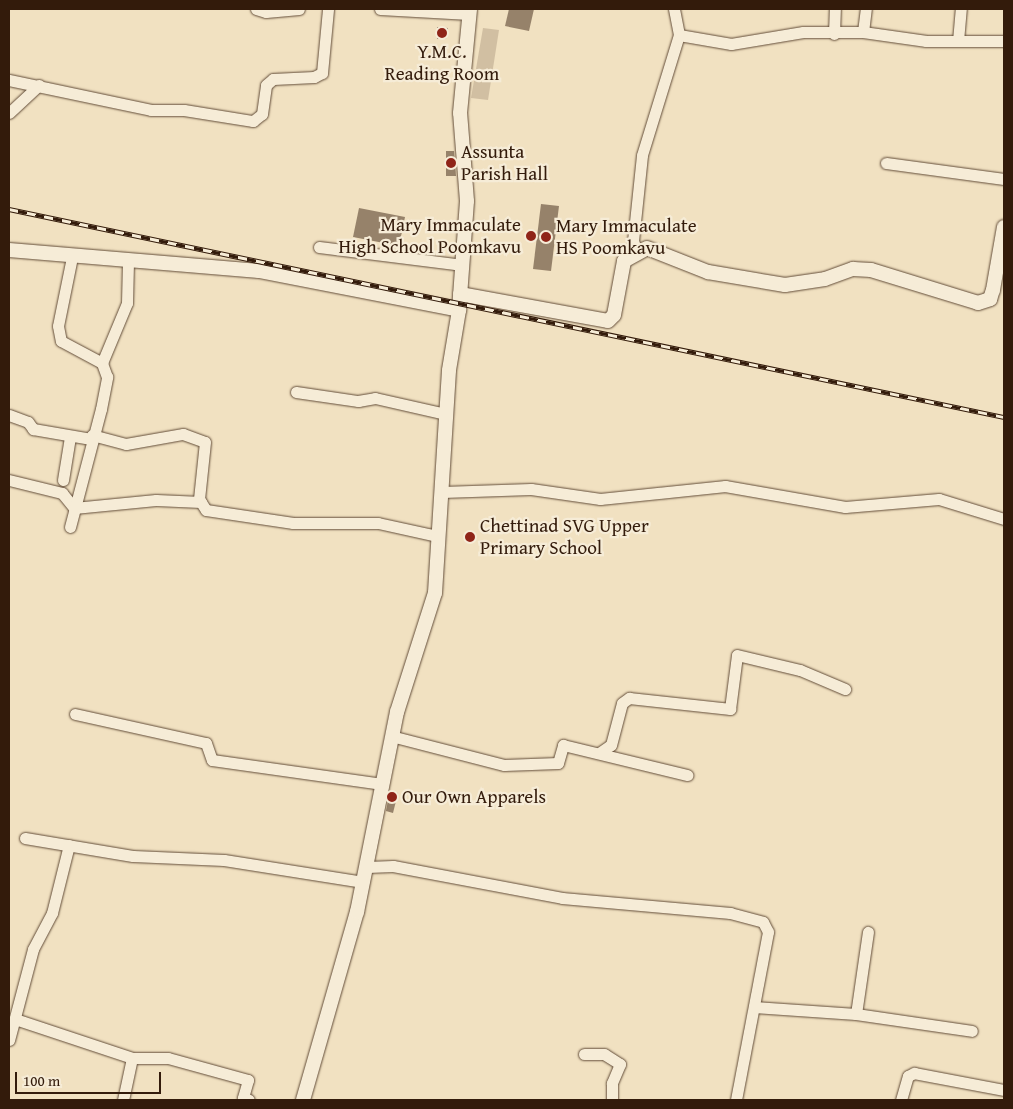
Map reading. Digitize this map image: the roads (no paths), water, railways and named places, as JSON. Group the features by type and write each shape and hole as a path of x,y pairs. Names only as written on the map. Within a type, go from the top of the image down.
{"street":[{"path":"256,9 266,12 299,9"},
{"path":"9,80 152,110 184,110 253,121 262,114 266,85 273,79 314,78 322,73 328,9"},
{"path":"303,1100 337,992 363,882 391,736 435,593 446,414 463,265 467,184 460,104 469,12 380,9"},
{"path":"636,251 633,241 642,155 678,35 674,9"},
{"path":"834,34 835,9"},
{"path":"863,32 866,9"},
{"path":"958,41 961,9"},
{"path":"678,35 731,44 803,32 834,34 863,32 958,41 1004,41"},
{"path":"9,113 39,85"},
{"path":"886,163 1004,179"},
{"path":"460,294 608,322 624,261 636,251 647,248 708,272 785,285 825,279 853,269 871,270 978,303 990,299 1004,228"},
{"path":"319,247 463,265"},
{"path":"9,250 72,258 259,271 459,310"},
{"path":"70,527 107,377 102,364 61,341 58,326 72,258"},
{"path":"102,364 126,303 128,262"},
{"path":"296,392 358,401 375,398 446,414"},
{"path":"9,415 28,422 33,429 70,438 92,437 126,444 183,434 205,442 201,502 206,510 284,522 378,523 437,536"},
{"path":"63,480 70,438"},
{"path":"9,480 62,493 74,508"},
{"path":"442,492 531,489 600,499 725,486 845,506 939,499 1004,519"},
{"path":"74,508 156,500 201,502"},
{"path":"599,753 611,745 622,704 629,698 730,709 738,655 800,670 845,688"},
{"path":"75,714 206,743 212,760 382,784"},
{"path":"391,736 474,759 530,767 558,763 563,745 687,775"},
{"path":"25,838 133,856 224,860 363,882"},
{"path":"9,1040 33,949 52,913 69,845"},
{"path":"366,867 393,866 562,898 753,918 763,922 768,932 736,1100"},
{"path":"856,1014 868,932"},
{"path":"754,1008 856,1014 972,1031"},
{"path":"15,1019 132,1058 168,1058 248,1080 243,1098 249,1100"},
{"path":"584,1054 604,1054 620,1064 612,1083 612,1100"},
{"path":"123,1100 132,1058"},
{"path":"901,1100 908,1076 914,1073 1004,1090"}],"railway":[{"path":"9,209 1004,417"}],"place":[{"name":"Y.M.C. Reading Room","path":"442,33"},
{"name":"Assunta Parish Hall","path":"451,163"},
{"name":"Mary Immaculate High School Poomkavu","path":"531,236"},
{"name":"Mary Immaculate HS Poomkavu","path":"546,237"},
{"name":"Chettinad SVG Upper Primary School","path":"470,537"},
{"name":"Our Own Apparels","path":"392,797"}]}
